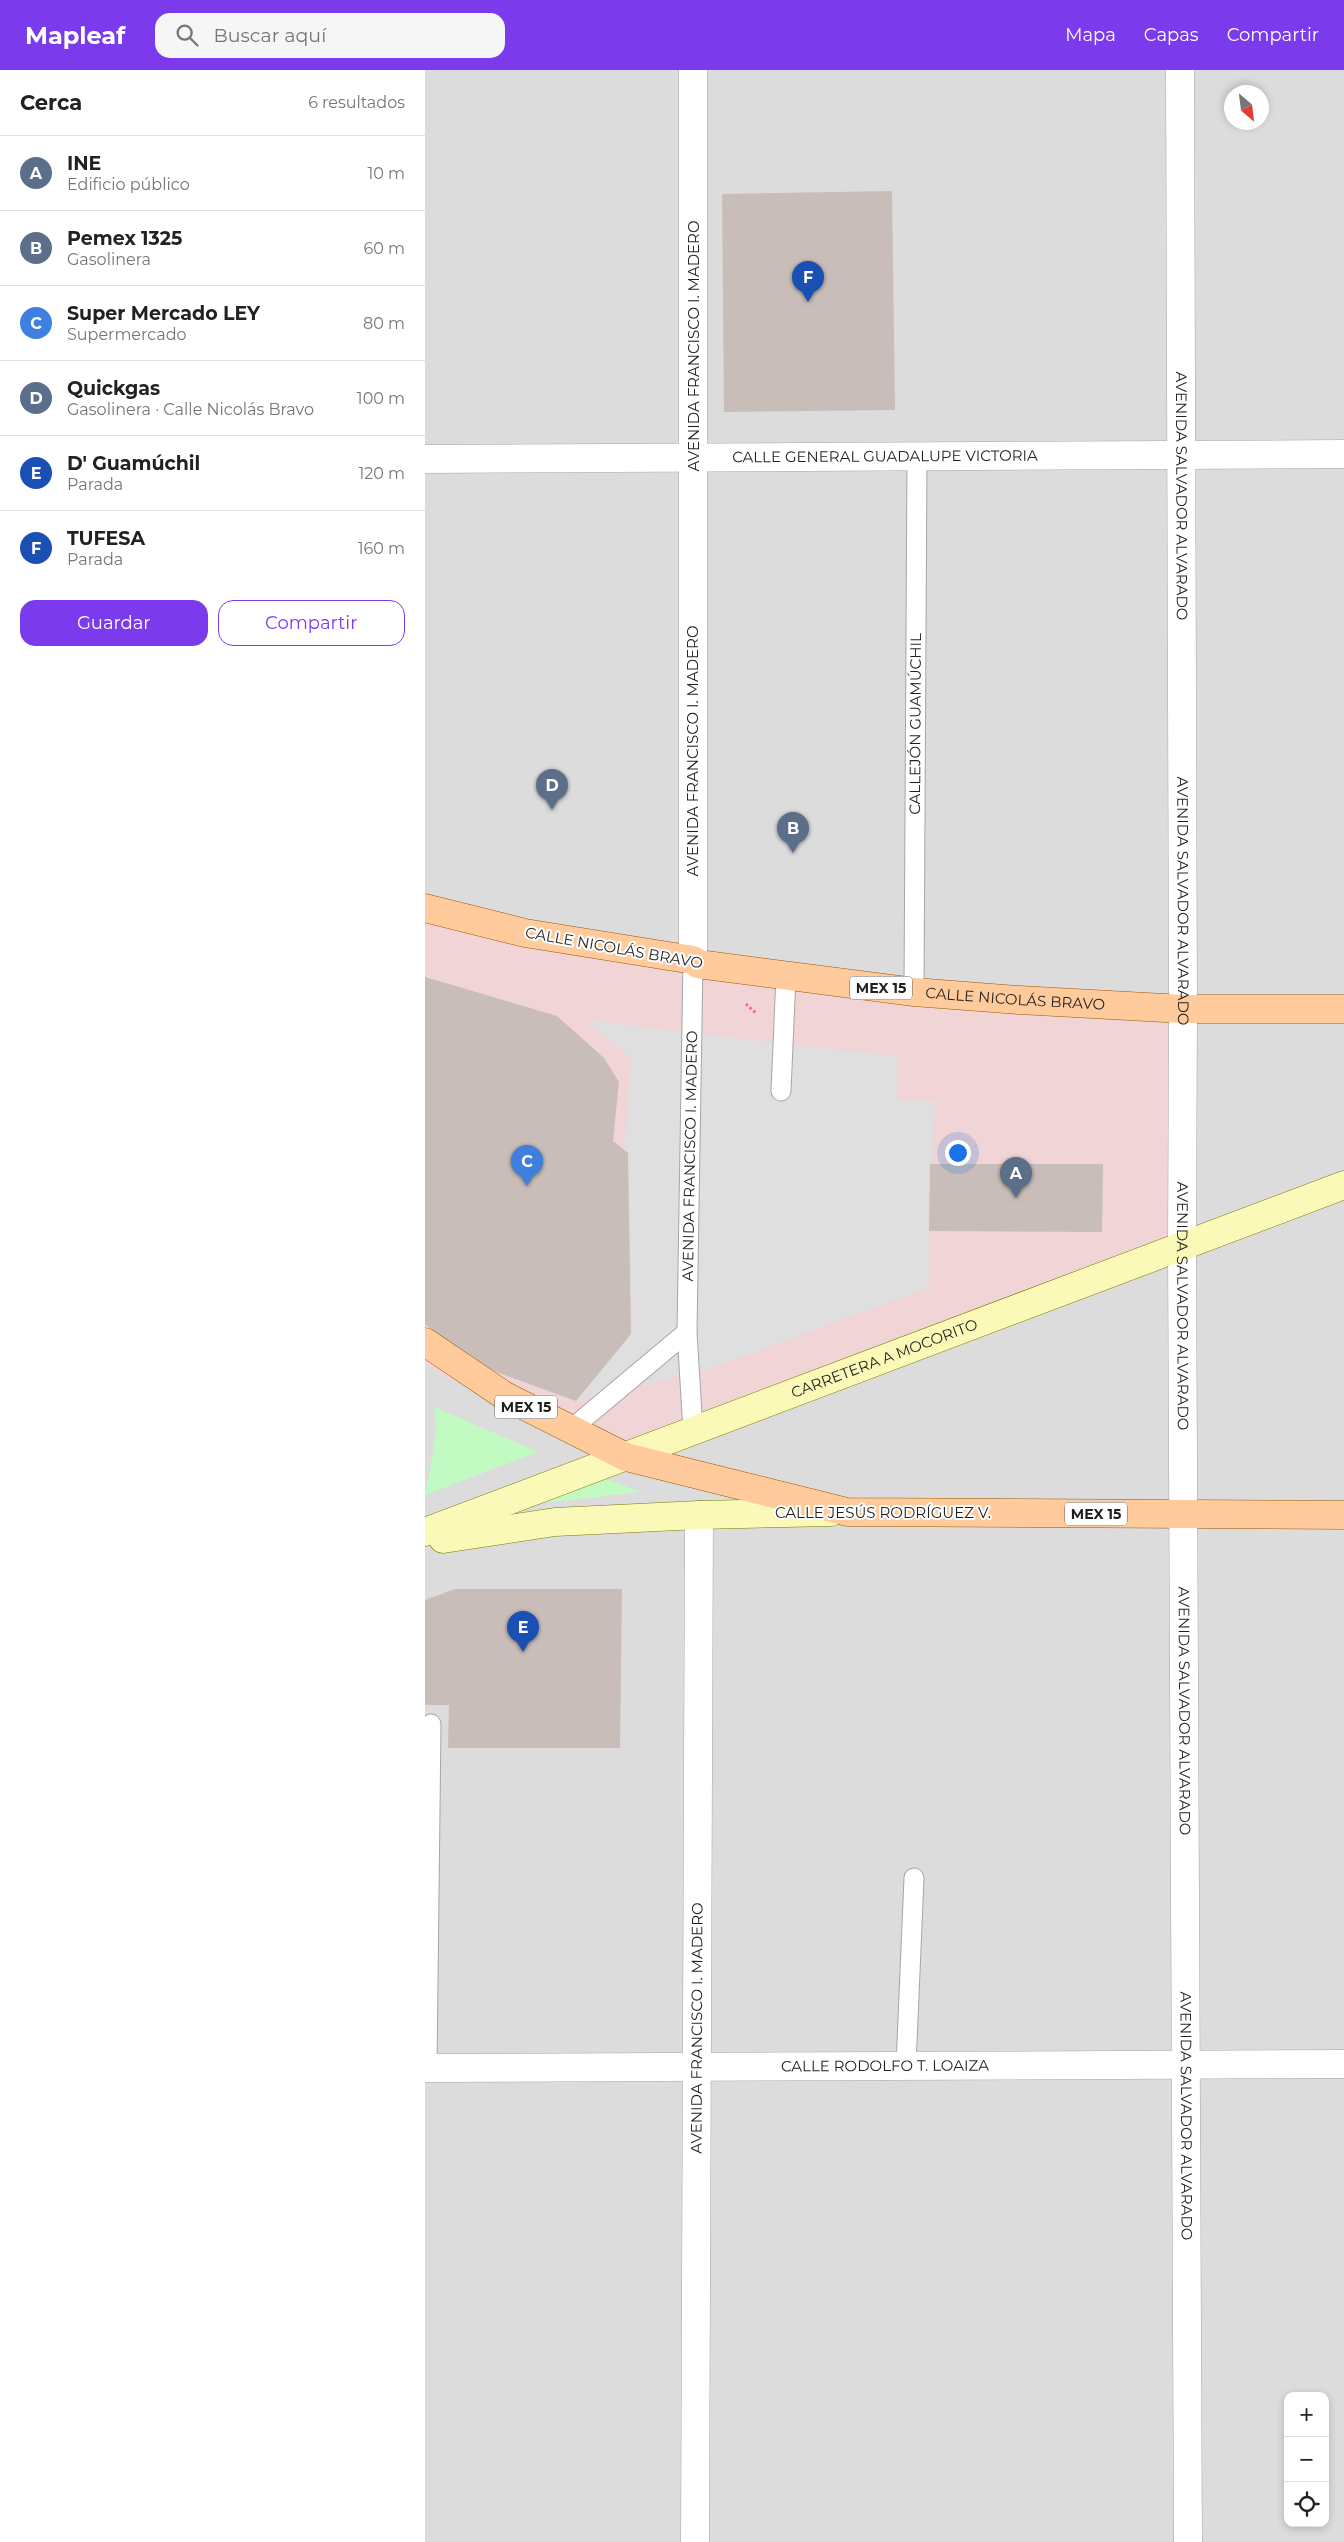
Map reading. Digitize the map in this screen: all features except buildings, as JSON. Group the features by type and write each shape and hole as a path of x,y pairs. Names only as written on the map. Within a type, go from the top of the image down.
{"main road":[{"name":"CALLE NICOLÁS BRAVO","path":"425,908 525,932 693,960 699,964 914,992 1183,1008 1344,1009"},
{"name":"CARRETERA A MOCORITO","path":"425,1532 630,1457 693,1431 1344,1186"},
{"name":"MEX 15","path":"425,1342 505,1396 570,1430 630,1457 725,1483 847,1512"},
{"name":"CALLE JESÚS RODRÍGUEZ V.","path":"425,1543 505,1528 555,1522 699,1515 847,1512 1344,1516"}],"street":[{"name":"AVENIDA FRANCISCO I. MADERO","path":"693,70 693,960"},
{"name":"AVENIDA SALVADOR ALVARADO","path":"1179,70 1188,2542"},
{"name":"CALLE GENERAL GUADALUPE VICTORIA","path":"425,459 1344,454"},
{"name":"AVENIDA FRANCISCO I. MADERO","path":"695,2542 699,1515"},
{"name":"CALLE RODOLFO T. LOAIZA","path":"426,2068 1344,2064"}],"lane":[{"name":"CALLEJÓN GUAMÚCHIL","path":"914,992 917,456"},
{"name":"AVENIDA FRANCISCO I. MADERO","path":"693,960 687,1332 693,1431"},
{"path":"781,1091 786,976"},
{"path":"570,1430 687,1332"},
{"path":"426,2068 431,1724"},
{"path":"905,2066 915,1878"}],"path":[{"path":"741,1000 755,1011 759,1019"}],"shaded area":[{"path":"425,70 1344,70 1344,2542 425,2542 425,956 838,974 425,904"},
{"path":"425,908 693,960 1183,1009 1182,1247 612,1448 549,1425 442,1375 425,1362"},
{"path":"585,1020 897,1057 897,1100 935,1101 929,1231 930,1287 709,1369 576,1401 631,1334 628,1153 624,1150 631,1057"}],"green space":[{"path":"434,1407 538,1452 425,1495 434,1448 436,1425"},
{"path":"597,1475 640,1492 515,1506"}],"place":[{"name":"TUFESA","path":"808,302"},
{"name":"Quickgas","path":"552,810"},
{"name":"Pemex 1325","path":"793,853"},
{"name":"Super Mercado LEY","path":"527,1186"},
{"name":"INE","path":"1016,1198"},
{"name":"D' Guamúchil","path":"523,1652"}]}
